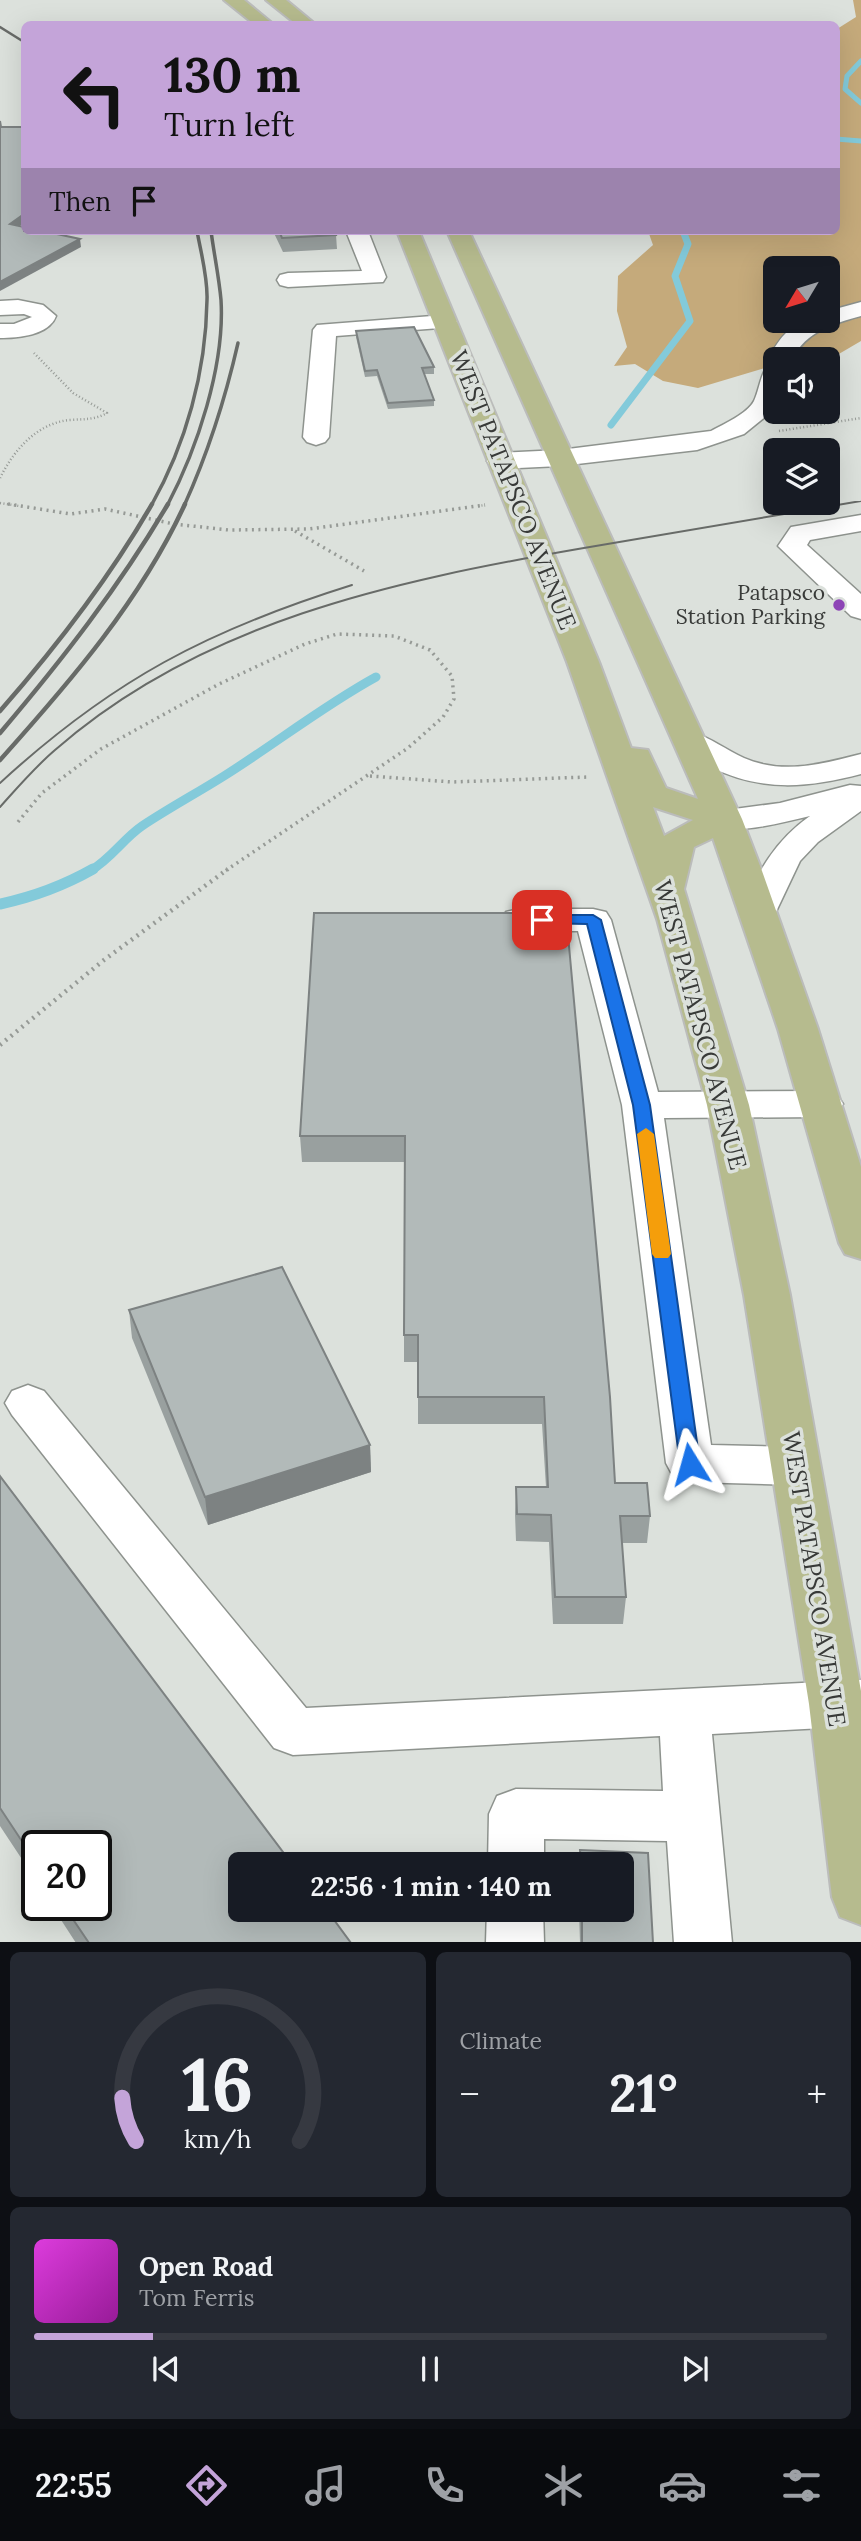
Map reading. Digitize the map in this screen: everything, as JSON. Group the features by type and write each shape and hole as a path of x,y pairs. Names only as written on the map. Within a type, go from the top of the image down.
{"main road":[{"path":"233,0 260,21"},
{"path":"275,0 302,21"},
{"name":"WEST PATAPSCO AVENUE","path":"410,235 583,662 624,774 665,890 728,1105 767,1295 796,1466 848,1703 861,1897"},
{"name":"WEST PATAPSCO AVENUE","path":"460,235 724,819 760,910 823,1104 861,1243"},
{"path":"583,662 603,678 652,794 724,819"},
{"path":"665,890 678,841 724,819"}],"street":[{"path":"288,280 375,276 359,235"},
{"path":"0,308 27,307 39,310 45,316 43,321 33,327 9,331"},
{"path":"840,315 861,309"},
{"path":"316,437 325,330 444,322"},
{"path":"787,347 791,339 801,333"},
{"path":"500,461 560,458 697,442 728,432 763,408"},
{"path":"792,546 801,533 861,523"},
{"path":"792,546 861,533"},
{"path":"792,546 861,610"},
{"path":"691,742 742,771 779,778 817,776 861,764"},
{"path":"724,819 781,813 861,794"},
{"path":"760,910 776,871 789,851 861,794"},
{"path":"484,920 593,920 642,1105 690,1464 796,1466"},
{"path":"642,1105 823,1104"},
{"path":"28,1403 292,1732 848,1703"},
{"path":"684,1712 703,1942"},
{"path":"516,1852 516,1814 693,1816"},
{"path":"515,1922 515,1942"}],"path":[{"path":"0,478 10,455 36,434 62,421 101,418 107,413 73,393 9,331"},
{"path":"728,432 808,428 861,418"},
{"path":"0,503 71,514 105,509 174,524 229,530 292,529 452,507 517,502"},
{"path":"292,529 364,571"},
{"path":"0,1045 104,960 235,864 408,748 443,717 454,699 452,676 430,650 394,636 337,634 305,644 219,684 101,749 42,793 18,822"},
{"path":"369,776 404,780 513,783 624,774"}],"shaded area":[{"path":"853,0 861,0 861,341 840,353 840,347 763,347 763,369 698,388 663,381 635,364 614,366 627,347 617,311 618,276 653,245 649,235 840,235 840,27 856,17"}],"building":[{"path":"0,121 1,127 21,127 21,216 10,224 21,226 21,235 62,235 80,239 0,282"},
{"path":"281,235 336,235 282,238"},
{"path":"414,327 434,367 422,368 434,400 388,403 377,370 365,371 356,331"},
{"path":"314,913 566,913 610,1397 615,1483 647,1483 650,1516 620,1516 626,1597 555,1597 551,1515 517,1514 516,1487 548,1487 544,1397 418,1397 418,1335 404,1335 405,1136 300,1136"},
{"path":"282,1267 370,1445 205,1497 129,1310"},
{"path":"0,1476 283,1852 228,1852 228,1922 336,1922 350,1942 88,1942 74,1921 112,1921 112,1830 21,1830 21,1840 0,1808"},
{"path":"580,1850 625,1852 580,1852"},
{"path":"634,1852 648,1853 653,1942 582,1942 582,1922 634,1922"}],"waterway":[{"path":"861,61 847,76 845,89 861,103"},
{"path":"840,139 861,141"},
{"path":"611,425 690,321 675,276 688,244 685,235"},
{"path":"92,869 142,826 376,677"},
{"path":"0,904 48,890 92,869"}],"tram line":[{"path":"0,807 55,750 112,706 172,669 236,639 302,614 370,593 508,562 861,501"},
{"path":"0,783 82,715 164,662 252,620 352,585"}],"railway":[{"path":"0,27 21,40"},
{"path":"152,504 184,433 203,354 207,292 198,235"},
{"path":"168,504 189,459 214,379 221,325 221,300 212,235"},
{"path":"184,506 215,426 238,343"},
{"path":"0,711 81,611 152,504"},
{"path":"0,733 89,622 130,565 168,504"},
{"path":"0,760 78,670 126,607 184,506"}],"slow traffic":[{"path":"646,1134 662,1254"}],"place":[{"name":"Patapsco Station Parking","path":"839,605"}],"route":[{"path":"542,920 593,920 642,1105 690,1464"}]}
